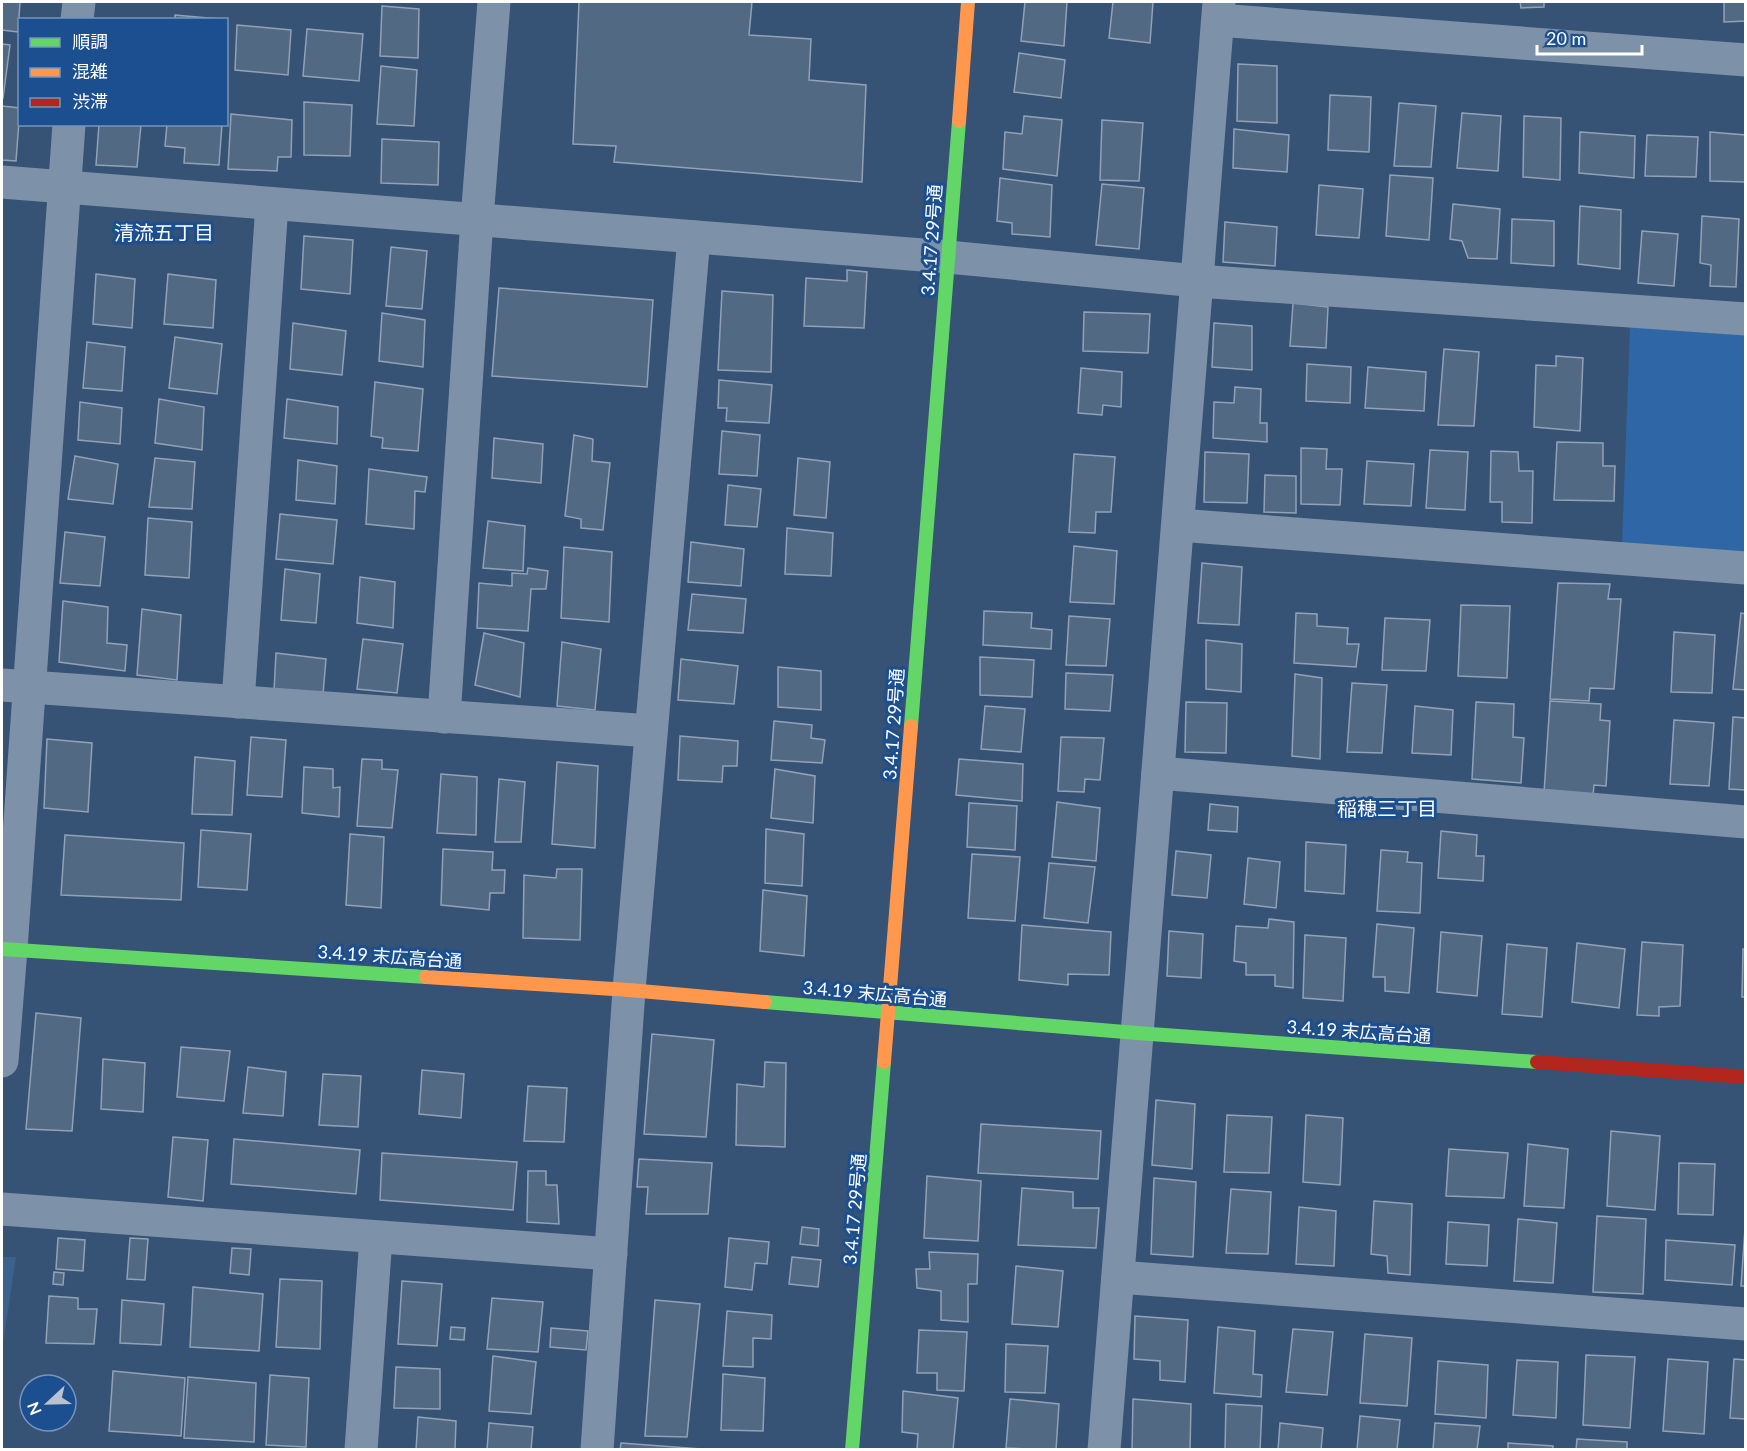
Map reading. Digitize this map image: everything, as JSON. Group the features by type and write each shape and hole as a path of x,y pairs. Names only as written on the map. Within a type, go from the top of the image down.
{"street":[{"path":"77,18 79,2"},
{"path":"444,717 477,219 494,2"},
{"name":"3.4.17 29号通","path":"852,1449 889,1013 968,2"},
{"path":"1104,1449 1219,11 1746,60"},
{"path":"2,1061 16,686 69,126"},
{"path":"2,182 948,257 1197,281 1746,319"},
{"path":"238,702 272,204"},
{"path":"597,1449 629,990 694,237"},
{"path":"1178,525 1746,568"},
{"path":"16,686 651,731"},
{"path":"1158,774 1746,822"},
{"name":"3.4.19 末広高台通","path":"6,949 629,990 1137,1033 1746,1077"},
{"path":"2,1209 611,1254"},
{"path":"361,1449 376,1237"},
{"path":"1118,1277 1746,1324"}],"shaded area":[{"path":"1630,326 1745,334 1745,553 1622,543"},
{"path":"2,1257 16,1257 2,1351"}],"building":[{"path":"2,2 20,2 18,32 2,30"},
{"path":"579,2 752,2 749,35 811,39 809,80 866,85 862,182 614,162 616,146 573,144"},
{"path":"1025,2 1067,2 1064,46 1021,41"},
{"path":"1113,2 1153,2 1150,43 1109,38"},
{"path":"1520,2 1544,2 1544,7 1521,8"},
{"path":"1724,2 1746,2 1746,21 1724,22"},
{"path":"382,6 419,9 418,58 380,56"},
{"path":"175,15 208,18 175,18"},
{"path":"237,25 291,30 288,75 235,70"},
{"path":"307,29 363,34 359,81 303,76"},
{"path":"2,44 10,45 3,98 2,98"},
{"path":"1019,53 1065,60 1061,98 1014,92"},
{"path":"1238,64 1277,66 1277,123 1237,121"},
{"path":"381,66 417,70 414,126 377,124"},
{"path":"1330,95 1371,97 1369,152 1328,150"},
{"path":"304,102 352,105 350,156 304,155"},
{"path":"1399,103 1436,106 1431,167 1394,166"},
{"path":"2,106 18,108 16,161 2,160"},
{"path":"1462,113 1501,116 1498,171 1457,168"},
{"path":"231,114 292,120 291,157 278,157 277,171 228,169"},
{"path":"1024,116 1062,120 1057,176 1003,169 1005,132 1022,134"},
{"path":"1524,116 1561,118 1560,180 1523,177"},
{"path":"1102,120 1143,123 1139,181 1100,180"},
{"path":"99,126 141,126 137,167 96,165"},
{"path":"167,126 222,126 219,165 184,163 185,148 165,146"},
{"path":"1234,129 1289,135 1287,172 1233,168"},
{"path":"1580,132 1635,136 1634,178 1579,173"},
{"path":"1710,132 1746,135 1746,182 1710,181"},
{"path":"1647,135 1698,137 1696,177 1645,176"},
{"path":"382,139 439,142 438,185 381,183"},
{"path":"1390,175 1433,178 1429,240 1386,236"},
{"path":"1000,178 1052,185 1050,237 1012,234 1012,223 997,221"},
{"path":"1102,184 1144,188 1139,249 1096,245"},
{"path":"1319,185 1363,189 1359,238 1316,235"},
{"path":"1453,204 1500,209 1497,259 1468,258 1462,241 1450,239"},
{"path":"1580,206 1621,210 1620,269 1578,264"},
{"path":"1702,216 1739,219 1736,287 1710,286 1711,265 1700,263"},
{"path":"1512,219 1554,221 1554,266 1511,263"},
{"path":"1225,222 1277,227 1275,266 1223,262"},
{"path":"1642,231 1678,234 1674,286 1638,283"},
{"path":"304,236 353,240 350,294 301,289"},
{"path":"391,247 427,251 422,309 386,306"},
{"path":"847,270 867,272 864,328 804,326 806,278 847,281"},
{"path":"96,274 135,279 132,328 93,324"},
{"path":"168,274 216,280 213,328 164,324"},
{"path":"499,288 653,300 647,387 492,376"},
{"path":"722,291 773,295 771,372 718,370"},
{"path":"1293,303 1328,307 1326,348 1290,346"},
{"path":"1084,312 1150,314 1148,353 1083,351"},
{"path":"382,313 425,320 423,367 379,361"},
{"path":"293,323 346,331 342,375 290,369"},
{"path":"1214,323 1252,326 1252,370 1212,367"},
{"path":"175,337 222,344 217,394 169,388"},
{"path":"87,342 125,347 122,391 83,388"},
{"path":"1444,349 1479,352 1474,426 1438,425"},
{"path":"1556,356 1583,358 1580,431 1534,427 1536,365 1556,366"},
{"path":"1307,364 1351,367 1350,403 1306,401"},
{"path":"1368,367 1426,372 1424,411 1365,408"},
{"path":"1081,368 1122,372 1121,407 1103,405 1102,415 1078,413"},
{"path":"719,380 772,385 769,423 726,421 727,408 718,408"},
{"path":"375,382 423,389 418,451 382,448 383,438 371,436"},
{"path":"1235,387 1261,389 1260,423 1267,423 1267,442 1213,438 1214,402 1234,403"},
{"path":"159,399 204,407 202,450 155,443"},
{"path":"287,399 338,407 337,444 284,438"},
{"path":"80,402 122,408 120,444 78,440"},
{"path":"722,431 760,435 757,476 719,474"},
{"path":"574,435 593,439 592,461 610,463 603,530 581,528 581,519 565,516"},
{"path":"494,438 543,444 541,483 492,478"},
{"path":"1557,442 1603,443 1603,466 1615,466 1614,501 1554,500"},
{"path":"1301,448 1327,449 1326,469 1342,469 1340,505 1301,504"},
{"path":"1430,450 1468,452 1465,510 1426,508"},
{"path":"1491,451 1518,452 1519,471 1533,471 1532,523 1502,522 1502,502 1490,502"},
{"path":"1205,452 1249,454 1247,503 1204,502"},
{"path":"1074,454 1115,457 1111,512 1096,512 1095,533 1069,532"},
{"path":"75,456 118,464 113,504 68,499"},
{"path":"155,458 195,462 192,509 149,507"},
{"path":"798,458 830,462 826,518 794,515"},
{"path":"298,460 337,466 335,504 296,500"},
{"path":"1367,461 1414,464 1411,506 1364,504"},
{"path":"369,469 427,477 425,492 415,491 414,529 366,524"},
{"path":"1265,475 1296,476 1296,513 1264,512"},
{"path":"728,485 761,489 757,527 725,525"},
{"path":"280,514 337,520 333,564 276,559"},
{"path":"148,518 192,522 189,578 145,575"},
{"path":"488,521 525,526 523,571 483,568"},
{"path":"787,528 833,533 831,576 785,574"},
{"path":"65,532 105,537 100,586 60,583"},
{"path":"691,542 744,549 741,586 688,582"},
{"path":"1074,546 1117,551 1114,604 1070,602"},
{"path":"564,547 612,552 609,622 561,618"},
{"path":"1202,563 1242,567 1239,625 1198,623"},
{"path":"528,568 548,571 546,589 531,589 528,631 477,628 479,583 512,586 512,573 527,574"},
{"path":"285,569 320,574 316,623 281,620"},
{"path":"360,577 395,582 393,628 357,623"},
{"path":"1558,583 1610,584 1608,599 1621,599 1614,689 1590,688 1589,701 1550,699"},
{"path":"692,594 746,599 743,633 688,630"},
{"path":"63,601 108,607 107,643 127,645 125,671 59,662"},
{"path":"1461,605 1510,606 1507,678 1458,676"},
{"path":"142,609 181,615 177,680 137,675"},
{"path":"984,611 1032,613 1031,628 1052,630 1051,649 983,645"},
{"path":"1296,613 1317,614 1317,626 1348,628 1347,644 1359,644 1356,667 1294,663"},
{"path":"1741,613 1746,614 1746,690 1733,689"},
{"path":"1069,616 1110,619 1106,666 1066,665"},
{"path":"1385,618 1430,620 1426,671 1382,670"},
{"path":"1674,632 1715,635 1712,693 1671,692"},
{"path":"484,633 524,643 520,697 475,685"},
{"path":"363,639 403,644 397,693 357,689"},
{"path":"1206,640 1242,644 1241,692 1206,689"},
{"path":"562,642 601,649 595,710 557,706"},
{"path":"276,653 326,659 323,694 274,691"},
{"path":"980,657 1034,660 1032,697 980,695"},
{"path":"681,659 738,666 734,704 678,700"},
{"path":"778,667 821,671 821,710 778,707"},
{"path":"1066,673 1113,675 1110,711 1065,709"},
{"path":"1295,674 1322,678 1320,759 1292,756"},
{"path":"1352,683 1387,685 1382,753 1347,752"},
{"path":"1550,701 1601,704 1600,720 1610,721 1606,786 1594,785 1593,796 1544,793"},
{"path":"1186,702 1227,703 1226,753 1185,752"},
{"path":"1476,702 1514,704 1513,737 1524,738 1521,783 1472,779"},
{"path":"985,706 1025,709 1021,752 981,749"},
{"path":"1415,706 1453,710 1451,755 1412,753"},
{"path":"1733,717 1746,718 1746,790 1729,789"},
{"path":"1674,720 1714,723 1709,786 1670,784"},
{"path":"774,721 812,725 811,738 825,740 822,763 771,760"},
{"path":"680,736 738,741 737,766 723,766 722,782 678,780"},
{"path":"251,737 286,740 282,797 247,795"},
{"path":"1061,737 1104,738 1100,780 1085,779 1084,792 1058,791"},
{"path":"47,739 92,743 88,812 44,808"},
{"path":"195,757 235,761 232,815 192,814"},
{"path":"362,759 382,760 382,769 398,770 392,828 357,826"},
{"path":"959,759 1023,764 1022,801 956,795"},
{"path":"557,762 598,766 595,848 552,844"},
{"path":"304,767 333,769 333,788 340,787 339,817 302,813"},
{"path":"775,769 815,776 813,823 771,818"},
{"path":"441,774 477,777 476,835 437,833"},
{"path":"499,779 525,782 521,842 495,842"},
{"path":"1057,802 1100,808 1096,861 1052,857"},
{"path":"969,803 1017,806 1015,850 967,847"},
{"path":"1210,804 1238,807 1237,832 1208,830"},
{"path":"766,829 804,834 802,886 765,883"},
{"path":"201,830 251,834 247,890 198,887"},
{"path":"1441,831 1477,835 1476,856 1484,856 1483,881 1438,878"},
{"path":"350,834 384,837 381,908 346,905"},
{"path":"65,835 184,843 181,900 61,895"},
{"path":"1306,842 1346,845 1344,894 1305,891"},
{"path":"443,849 493,852 492,870 505,870 504,893 490,893 489,910 441,905"},
{"path":"1381,850 1408,852 1407,862 1422,863 1420,913 1377,911"},
{"path":"1176,851 1211,855 1207,898 1172,895"},
{"path":"972,854 1020,857 1015,921 968,918"},
{"path":"1248,858 1280,862 1276,908 1244,904"},
{"path":"1049,863 1095,867 1088,923 1044,918"},
{"path":"557,869 582,869 580,940 523,938 524,875 556,878"},
{"path":"763,890 807,896 804,956 760,951"},
{"path":"1269,919 1294,922 1293,988 1275,986 1275,975 1246,975 1246,963 1234,961 1236,926 1268,928"},
{"path":"1377,924 1414,928 1409,993 1385,991 1385,977 1373,977"},
{"path":"1022,925 1111,932 1109,975 1068,974 1068,985 1019,980"},
{"path":"1169,931 1203,934 1201,978 1167,976"},
{"path":"1441,932 1482,936 1477,996 1437,992"},
{"path":"1305,935 1346,938 1343,1001 1303,998"},
{"path":"1642,942 1683,945 1680,1006 1659,1007 1659,1016 1637,1015"},
{"path":"1577,943 1625,949 1619,1008 1572,1002"},
{"path":"1507,944 1547,948 1542,1017 1502,1014"},
{"path":"1743,949 1746,950 1746,997 1742,997"},
{"path":"36,1013 81,1018 72,1131 26,1129"},
{"path":"652,1034 714,1040 706,1137 644,1134"},
{"path":"181,1047 230,1051 224,1101 177,1097"},
{"path":"103,1059 145,1063 143,1112 101,1109"},
{"path":"765,1062 786,1063 785,1147 736,1145 737,1084 764,1087"},
{"path":"248,1067 286,1072 283,1116 243,1113"},
{"path":"422,1070 464,1074 461,1118 419,1114"},
{"path":"323,1074 361,1076 358,1127 319,1125"},
{"path":"528,1086 567,1088 564,1142 524,1141"},
{"path":"1156,1100 1195,1104 1192,1169 1152,1165"},
{"path":"1227,1115 1272,1117 1269,1173 1224,1172"},
{"path":"1306,1115 1343,1118 1340,1185 1303,1182"},
{"path":"981,1124 1101,1131 1098,1179 978,1173"},
{"path":"1611,1131 1660,1136 1655,1210 1607,1206"},
{"path":"173,1137 208,1140 203,1201 168,1197"},
{"path":"234,1139 360,1150 356,1194 231,1184"},
{"path":"1528,1144 1568,1149 1564,1208 1524,1206"},
{"path":"1449,1149 1508,1153 1504,1198 1446,1196"},
{"path":"382,1153 517,1162 513,1210 380,1200"},
{"path":"639,1159 712,1163 708,1214 646,1214 648,1187 637,1187"},
{"path":"1679,1163 1715,1164 1713,1215 1678,1214"},
{"path":"528,1171 546,1171 546,1185 557,1185 559,1224 527,1222"},
{"path":"927,1176 981,1181 978,1241 924,1238"},
{"path":"1154,1178 1196,1182 1193,1257 1151,1254"},
{"path":"1022,1188 1073,1192 1073,1208 1099,1208 1096,1248 1018,1245"},
{"path":"1231,1189 1271,1192 1268,1254 1226,1253"},
{"path":"1374,1201 1412,1204 1410,1275 1388,1273 1387,1256 1371,1254"},
{"path":"1299,1207 1336,1211 1334,1266 1296,1264"},
{"path":"1597,1216 1646,1219 1643,1294 1593,1292"},
{"path":"1518,1219 1557,1223 1553,1283 1514,1281"},
{"path":"1448,1222 1489,1225 1487,1266 1446,1264"},
{"path":"802,1227 819,1229 818,1246 800,1244"},
{"path":"1745,1228 1746,1286 1741,1286"},
{"path":"58,1238 85,1240 83,1271 56,1269"},
{"path":"130,1238 148,1239 145,1280 127,1279"},
{"path":"729,1238 769,1242 767,1264 755,1263 752,1290 725,1287"},
{"path":"1666,1240 1735,1245 1732,1285 1665,1280"},
{"path":"232,1248 251,1249 249,1275 230,1273"},
{"path":"929,1252 978,1254 977,1284 968,1284 968,1322 941,1320 941,1291 917,1288 916,1269 930,1269"},
{"path":"792,1257 821,1260 818,1287 789,1284"},
{"path":"1016,1266 1063,1271 1058,1327 1012,1324"},
{"path":"54,1272 64,1273 63,1285 53,1284"},
{"path":"280,1279 322,1281 320,1349 276,1347"},
{"path":"402,1281 442,1284 437,1346 398,1344"},
{"path":"193,1287 263,1294 259,1351 190,1347"},
{"path":"49,1296 78,1298 78,1309 97,1309 94,1344 46,1343"},
{"path":"492,1298 543,1302 538,1352 487,1349"},
{"path":"122,1300 164,1304 161,1345 120,1343"},
{"path":"655,1300 700,1304 687,1437 645,1436"},
{"path":"727,1311 772,1315 771,1339 753,1338 753,1367 723,1366"},
{"path":"1135,1316 1188,1320 1185,1382 1160,1380 1160,1361 1134,1359"},
{"path":"451,1327 465,1328 464,1340 450,1339"},
{"path":"1218,1327 1255,1331 1253,1374 1262,1375 1261,1397 1214,1393"},
{"path":"551,1328 588,1331 586,1350 550,1347"},
{"path":"1293,1329 1333,1332 1327,1395 1286,1392"},
{"path":"919,1330 967,1332 964,1391 937,1390 937,1373 917,1373"},
{"path":"1365,1334 1412,1338 1407,1406 1360,1403"},
{"path":"1006,1344 1048,1346 1045,1393 1005,1392"},
{"path":"1586,1355 1635,1357 1630,1428 1583,1425"},
{"path":"493,1356 536,1362 531,1414 489,1411"},
{"path":"1668,1359 1708,1362 1704,1434 1663,1431"},
{"path":"1734,1359 1746,1360 1746,1419 1730,1418"},
{"path":"1517,1360 1558,1362 1556,1418 1513,1415"},
{"path":"1438,1361 1488,1365 1486,1418 1435,1414"},
{"path":"396,1367 440,1369 440,1409 394,1408"},
{"path":"113,1371 185,1378 181,1436 109,1431"},
{"path":"723,1374 765,1378 763,1431 721,1430"},
{"path":"270,1375 309,1378 306,1447 266,1445"},
{"path":"188,1377 256,1383 254,1442 184,1438"},
{"path":"903,1391 958,1398 953,1450 917,1450 918,1434 902,1432"},
{"path":"1010,1399 1059,1404 1056,1450 1006,1448"},
{"path":"1133,1399 1191,1404 1190,1450 1132,1450"},
{"path":"1226,1404 1262,1406 1260,1450 1225,1450"},
{"path":"1360,1416 1400,1420 1397,1450 1357,1450"},
{"path":"418,1417 456,1421 455,1450 416,1450"},
{"path":"489,1423 533,1427 531,1450 487,1450"},
{"path":"1280,1423 1323,1428 1321,1450 1278,1450"},
{"path":"1435,1423 1480,1426 1477,1450 1433,1450"},
{"path":"1577,1439 1627,1442 1627,1450 1576,1450"},
{"path":"621,1443 701,1449 701,1450 620,1450"},
{"path":"1508,1443 1553,1446 1553,1450 1508,1450"}],"traffic: fast":[{"path":"911,726 959,121"},
{"path":"2,949 426,977"},
{"path":"765,1002 1137,1033 1537,1062"},
{"path":"852,1450 884,1062"}],"traffic: slow":[{"path":"959,121 968,2"},
{"path":"884,1062 911,726"},
{"path":"426,977 629,990 765,1002"}],"traffic: jam":[{"path":"1537,1062 1746,1077"}],"district":[{"name":"清流五丁目","path":"164,232"},
{"name":"稲穂三丁目","path":"1387,808"}]}
